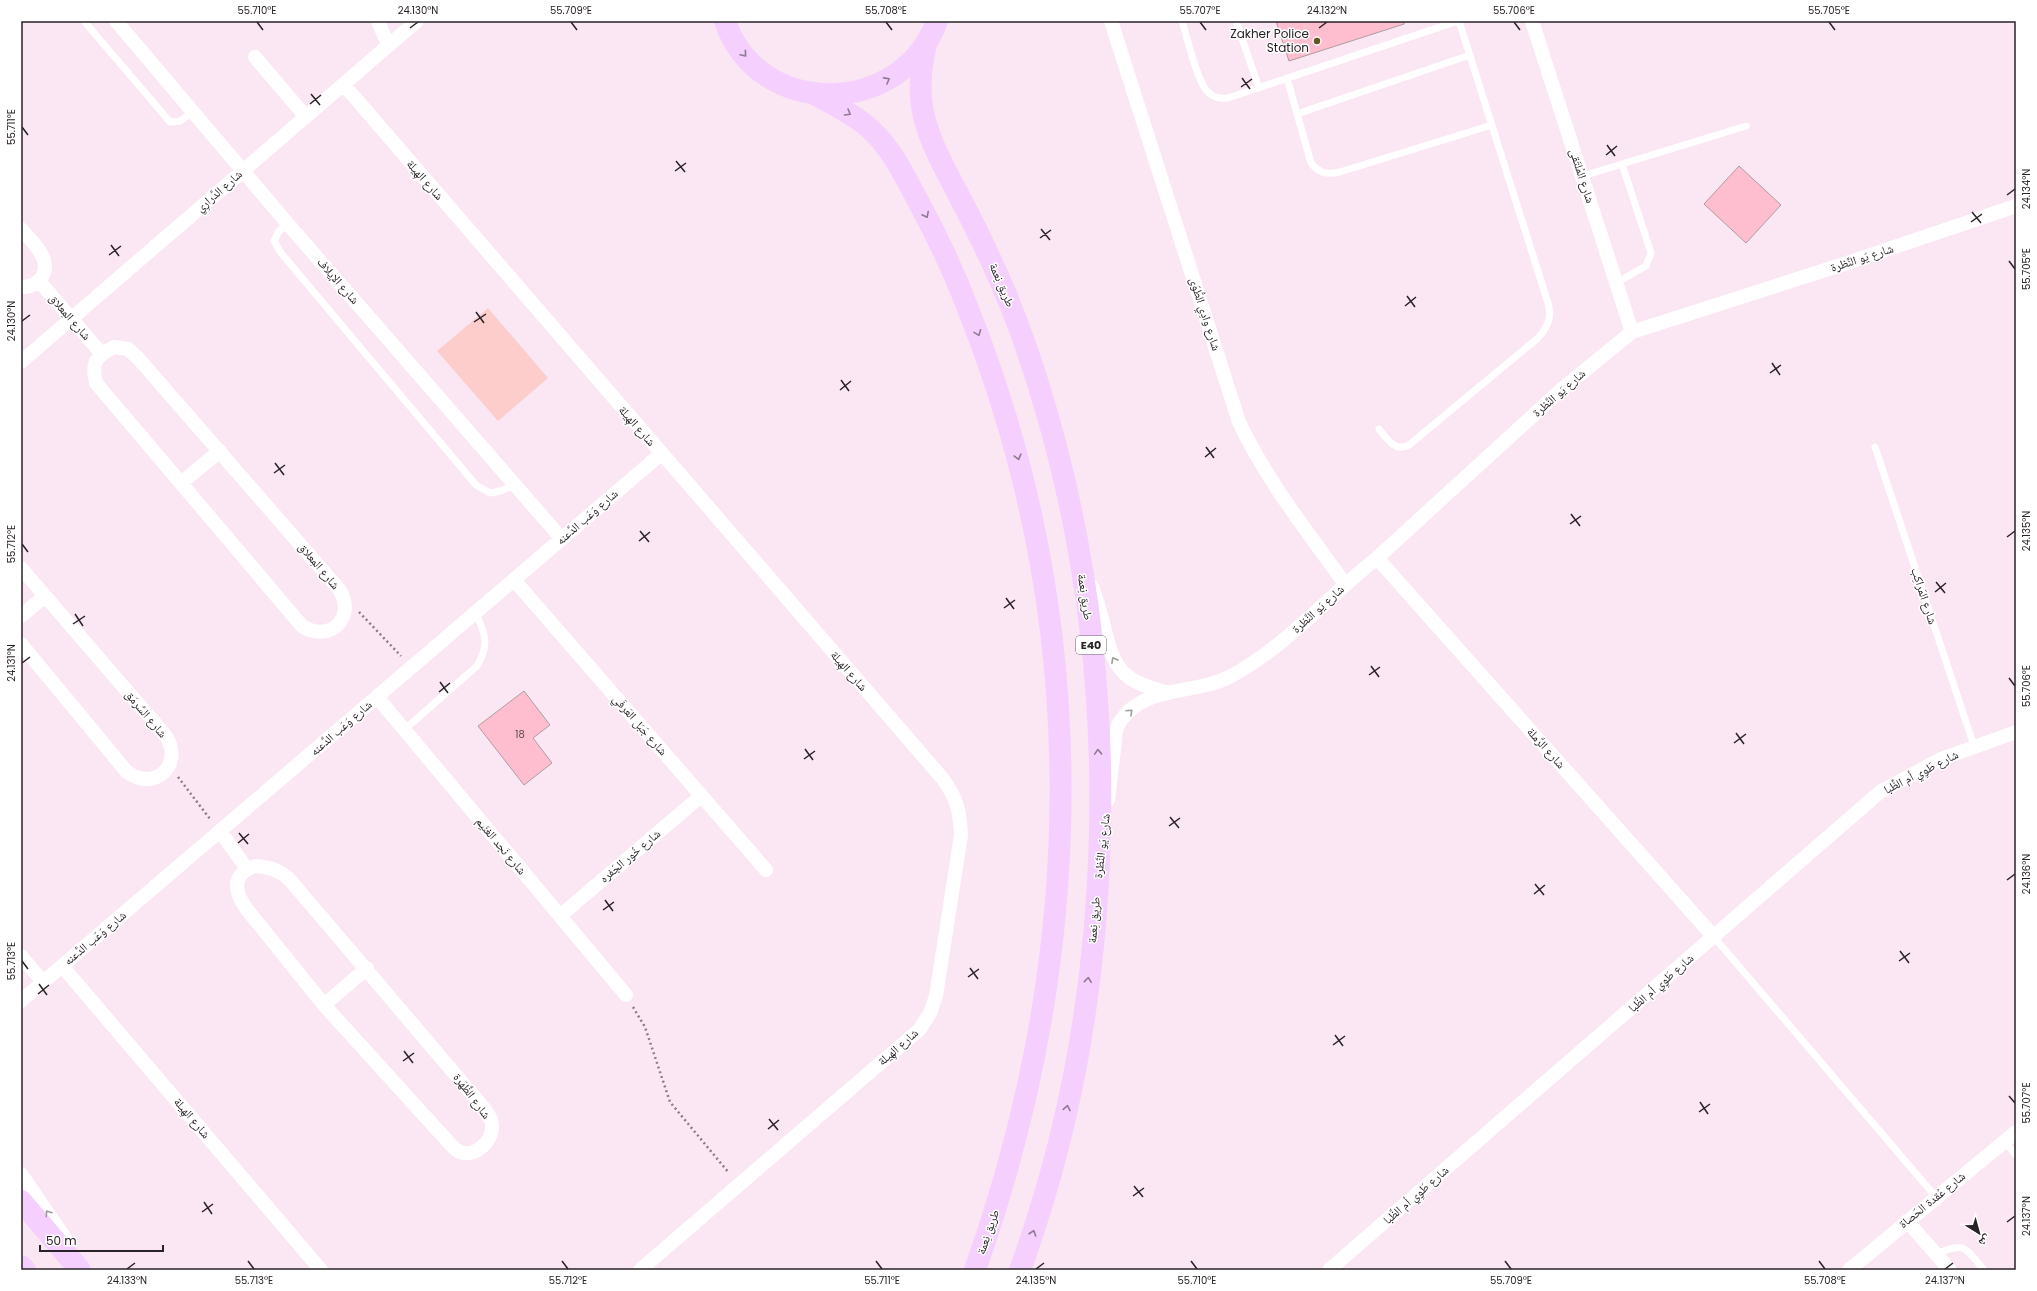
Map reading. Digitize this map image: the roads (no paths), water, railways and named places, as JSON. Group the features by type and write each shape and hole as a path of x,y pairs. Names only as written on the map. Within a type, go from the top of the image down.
{"main road":[{"path":"724,23 744,55 768,77 793,89 814,94 847,94 878,84 906,66 927,41 937,21"},
{"name":"طريق نِعمة","path":"927,41 922,62 920,88 921,105 926,127 936,152 980,236 1018,323 1047,413 1071,516 1087,613 1095,688 1099,779 1097,885 1087,997 1078,1057 1066,1116 1051,1174 1020,1270"},
{"name":"طريق نِعمة","path":"814,94 853,115 880,139 902,170 945,255 980,340 1010,426 1035,529 1051,626 1058,701 1061,792 1060,845 1052,951 1044,1006 1022,1116 1008,1170 975,1270"},
{"path":"21,1201 81,1270"},
{"path":"21,1266 25,1270"}],"street":[{"name":"شارع الإيلاف","path":"116,21 194,111 288,224 562,539"},
{"path":"378,21 388,45"},
{"name":"شارع الدَّرارِي","path":"21,362 243,169 344,85 417,21"},
{"name":"شارع وادِي الطُّوَى","path":"1111,21 1239,422 1262,466 1276,488 1345,584"},
{"name":"شارع المُلتَقى","path":"1532,21 1632,332"},
{"path":"255,57 306,117"},
{"name":"شارع الهِيلة","path":"344,85 943,779 956,802 960,815 959,843 936,996 930,1013 920,1029 640,1270"},
{"name":"شارع يَو النَّظرة","path":"1097,885 1117,728 1129,711 1143,701 1169,693 1204,686 1230,677 1251,665 1279,643 1345,584 1377,558 1562,389 1632,332 1844,264 2016,206"},
{"path":"21,229 44,260 44,275 39,281 31,286 21,287"},
{"name":"شارع المِعلاق","path":"39,281 101,353"},
{"name":"شارع المِعلاق","path":"114,347 128,349 138,358 220,451 343,596 346,609 340,623 335,628 322,633 315,632 302,626 96,383 93,373 95,362 101,353 114,347"},
{"path":"181,483 220,451"},
{"name":"شارع وَعَب الدَّعنه","path":"21,1001 661,454"},
{"path":"1071,516 1110,652 1115,663 1123,673 1134,681 1169,693"},
{"name":"شارع الرَّملة","path":"1377,558 1714,937"},
{"name":"شارع السَّرمَق","path":"21,568 166,736 172,750 169,766 158,777 150,779 142,779 127,772 21,644"},
{"name":"شارع جَبَل العَرفَي","path":"514,580 766,870"},
{"path":"21,616 45,596"},
{"name":"شارع نَجد الغنَيم","path":"376,697 626,995"},
{"name":"شارع طَوِي أم الظِّبا","path":"1329,1270 1880,792 1941,759 2016,732"},
{"name":"شارع خُور الجَفره","path":"560,916 701,796"},
{"path":"220,831 247,869"},
{"name":"شارع الظَّهَرة","path":"255,866 270,867 280,871 290,880 367,968 490,1116 492,1127 490,1138 482,1147 472,1152 461,1152 452,1146 324,1005 241,902 237,892 238,882 247,869 255,866"},
{"path":"21,956 43,982"},
{"name":"شارع الهِيلة","path":"62,966 321,1270"},
{"path":"324,1005 367,968"},
{"name":"شارع عُقدة الحَصاة","path":"1849,1270 2016,1132"},
{"path":"21,1174 64,1237 81,1270"},
{"path":"1907,1221 1950,1270"}],"lane":[{"path":"84,21 170,122 180,121 194,111"},
{"path":"1182,21 1201,81 1208,93 1214,97 1228,98 1459,21 1549,308 1546,328 1538,338 1409,445 1400,448 1396,447 1379,429"},
{"path":"1236,21 1259,88"},
{"path":"1297,114 1470,54"},
{"path":"1287,78 1311,163 1315,168 1326,174 1340,172 1492,125"},
{"path":"1583,176 1746,126"},
{"path":"1616,283 1646,266 1651,253 1622,164"},
{"path":"288,224 279,231 274,241 281,253 476,485 490,493 515,485"},
{"name":"شارع المَراكِب","path":"1875,447 1974,746"},
{"path":"404,730 477,666 484,655 486,643 484,633 476,613"},
{"path":"1714,937 1936,1197"},
{"path":"2004,1141 2016,1155"},
{"path":"1936,1254 1952,1247 1960,1246 1967,1251 1984,1270"}],"place":[{"name":"Zakher Police Station","path":"1317,41"}]}
